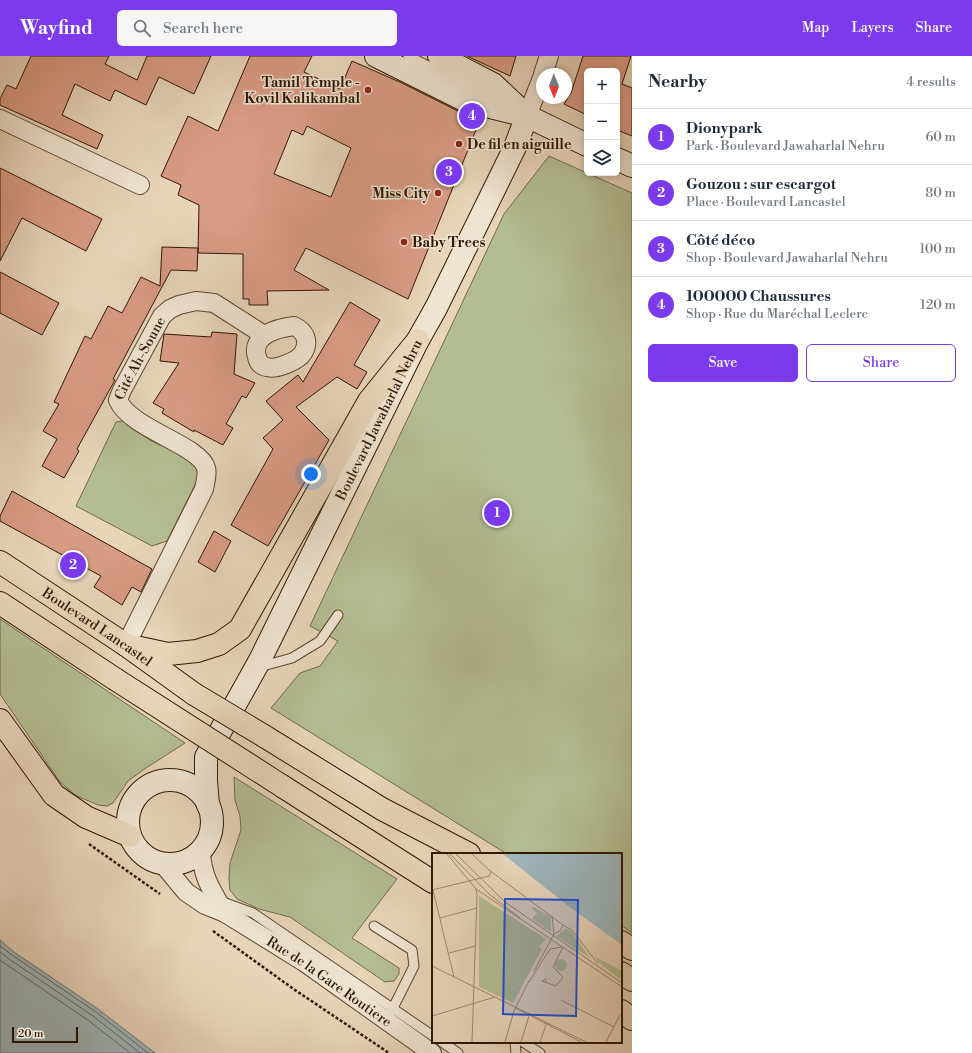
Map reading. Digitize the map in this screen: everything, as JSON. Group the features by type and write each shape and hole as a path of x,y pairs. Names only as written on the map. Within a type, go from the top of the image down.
{"main road":[{"path":"126,645 168,654 197,651 218,644 240,629 369,401 418,340"},
{"name":"Boulevard Lancastel","path":"0,562 126,645 194,694 382,809"},
{"path":"0,603 115,679 432,881"},
{"path":"0,720 54,795 86,817 130,836"},
{"path":"382,809 447,853"},
{"path":"382,809 467,853"},
{"path":"622,943 632,949"},
{"path":"622,974 632,980"},
{"path":"622,1012 632,1018"}],"street":[{"path":"376,56 466,101 527,116 584,144"},
{"path":"439,56 493,84 527,116"},
{"path":"545,68 549,56"},
{"name":"Boulevard Jawaharlal Nehru","path":"170,780 206,757 256,668 515,147 536,93"},
{"path":"0,119 140,185"},
{"path":"620,160 632,166"},
{"name":"Cité Ah-Soune","path":"126,645 204,489 206,468 202,461 193,453 131,417 120,407 118,400 122,390 162,316 170,309 179,305 196,301 214,303 264,335"},
{"name":"Boulevard Jawaharlal Nehru","path":"206,757 208,805"},
{"path":"170,780 193,786 202,794 212,816 212,829 208,840 201,851 190,859 176,864 162,863 148,858 137,849 130,836 127,823 129,810 135,798 144,788 156,782 170,780"},
{"path":"201,851 202,866 207,882 221,906"},
{"name":"Rue de la Gare Routiere","path":"162,863 186,892 205,905 221,906 304,962 390,1014 433,1044"}],"lane":[{"path":"408,56 527,116"},
{"path":"256,668 292,658 320,641 338,615"},
{"path":"374,926 412,950 414,966 390,1014"},
{"path":"515,1043 516,1053"},
{"path":"524,1043 539,1053"},
{"path":"433,1044 458,1053"}],"green space":[{"path":"549,156 584,172 584,176 594,176 632,193 632,933 622,926 622,853 505,853 271,708 300,673 320,666 338,641 310,626 504,214"},
{"path":"116,422 129,422 151,441 187,457 196,468 198,474 197,481 167,541 152,546 76,506"},
{"path":"0,619 185,743 128,781 113,803 107,806 98,805 75,795 60,782 0,694"},
{"path":"234,777 397,879 352,938 399,968 399,974 394,981 385,982 290,917 259,909 237,899 230,890 229,878 230,863 241,830 240,816 235,800"}],"water":[{"path":"0,940 14,952 98,1009 155,1053 0,1053"}],"building":[{"path":"31,56 109,56 105,64 137,80 147,56 211,56 194,94 159,77 146,105 115,90 110,101 75,84 62,115 103,135 97,149 0,105 0,99 7,85 16,89"},
{"path":"250,56 312,56 304,72 340,89 352,61 480,120 408,299 306,248 294,270 329,290 267,291 268,305 249,305 249,299 243,299 243,254 198,253 199,205 178,195 181,185 161,176 188,116 218,131","holes":["307,126 351,148 331,197 274,174 292,130 303,135"]},
{"path":"467,56 516,56 510,76"},
{"path":"583,56 631,56 622,84 632,88 632,136 620,131 620,68 584,68 584,114 564,104 572,104 572,90"},
{"path":"0,168 102,219 86,251 22,218 0,261"},
{"path":"162,247 198,248 197,271 171,270 113,379 115,380 77,449 79,451 64,478 42,466 57,439 43,431 59,404 54,402 85,336 91,339 108,306 122,313 141,277 160,286"},
{"path":"0,272 59,303 42,335 0,313"},
{"path":"350,302 380,320 354,365 367,372 357,389 337,377 296,407 329,440 268,546 231,525 273,449 263,438 283,420 266,401 298,375 303,382"},
{"path":"212,332 237,334 234,374 255,383 246,398 242,396 226,424 233,428 223,445 194,430 194,432 162,413 164,409 153,403 179,363 160,361 164,334 211,337"},
{"path":"12,491 152,569 141,592 132,587 122,605 94,587 101,576 0,521 0,516"},
{"path":"214,531 231,541 215,572 198,562"}],"place":[{"name":"Tamil Temple - Kovil Kalikambal","path":"368,90"},
{"name":"100000 Chaussures","path":"472,116"},
{"name":"De fil en aiguille","path":"459,144"},
{"name":"Côté déco","path":"449,172"},
{"name":"Miss City","path":"438,193"},
{"name":"Baby Trees","path":"404,242"},
{"name":"Dionypark","path":"497,513"},
{"name":"Gouzou : sur escargot","path":"73,565"}]}
